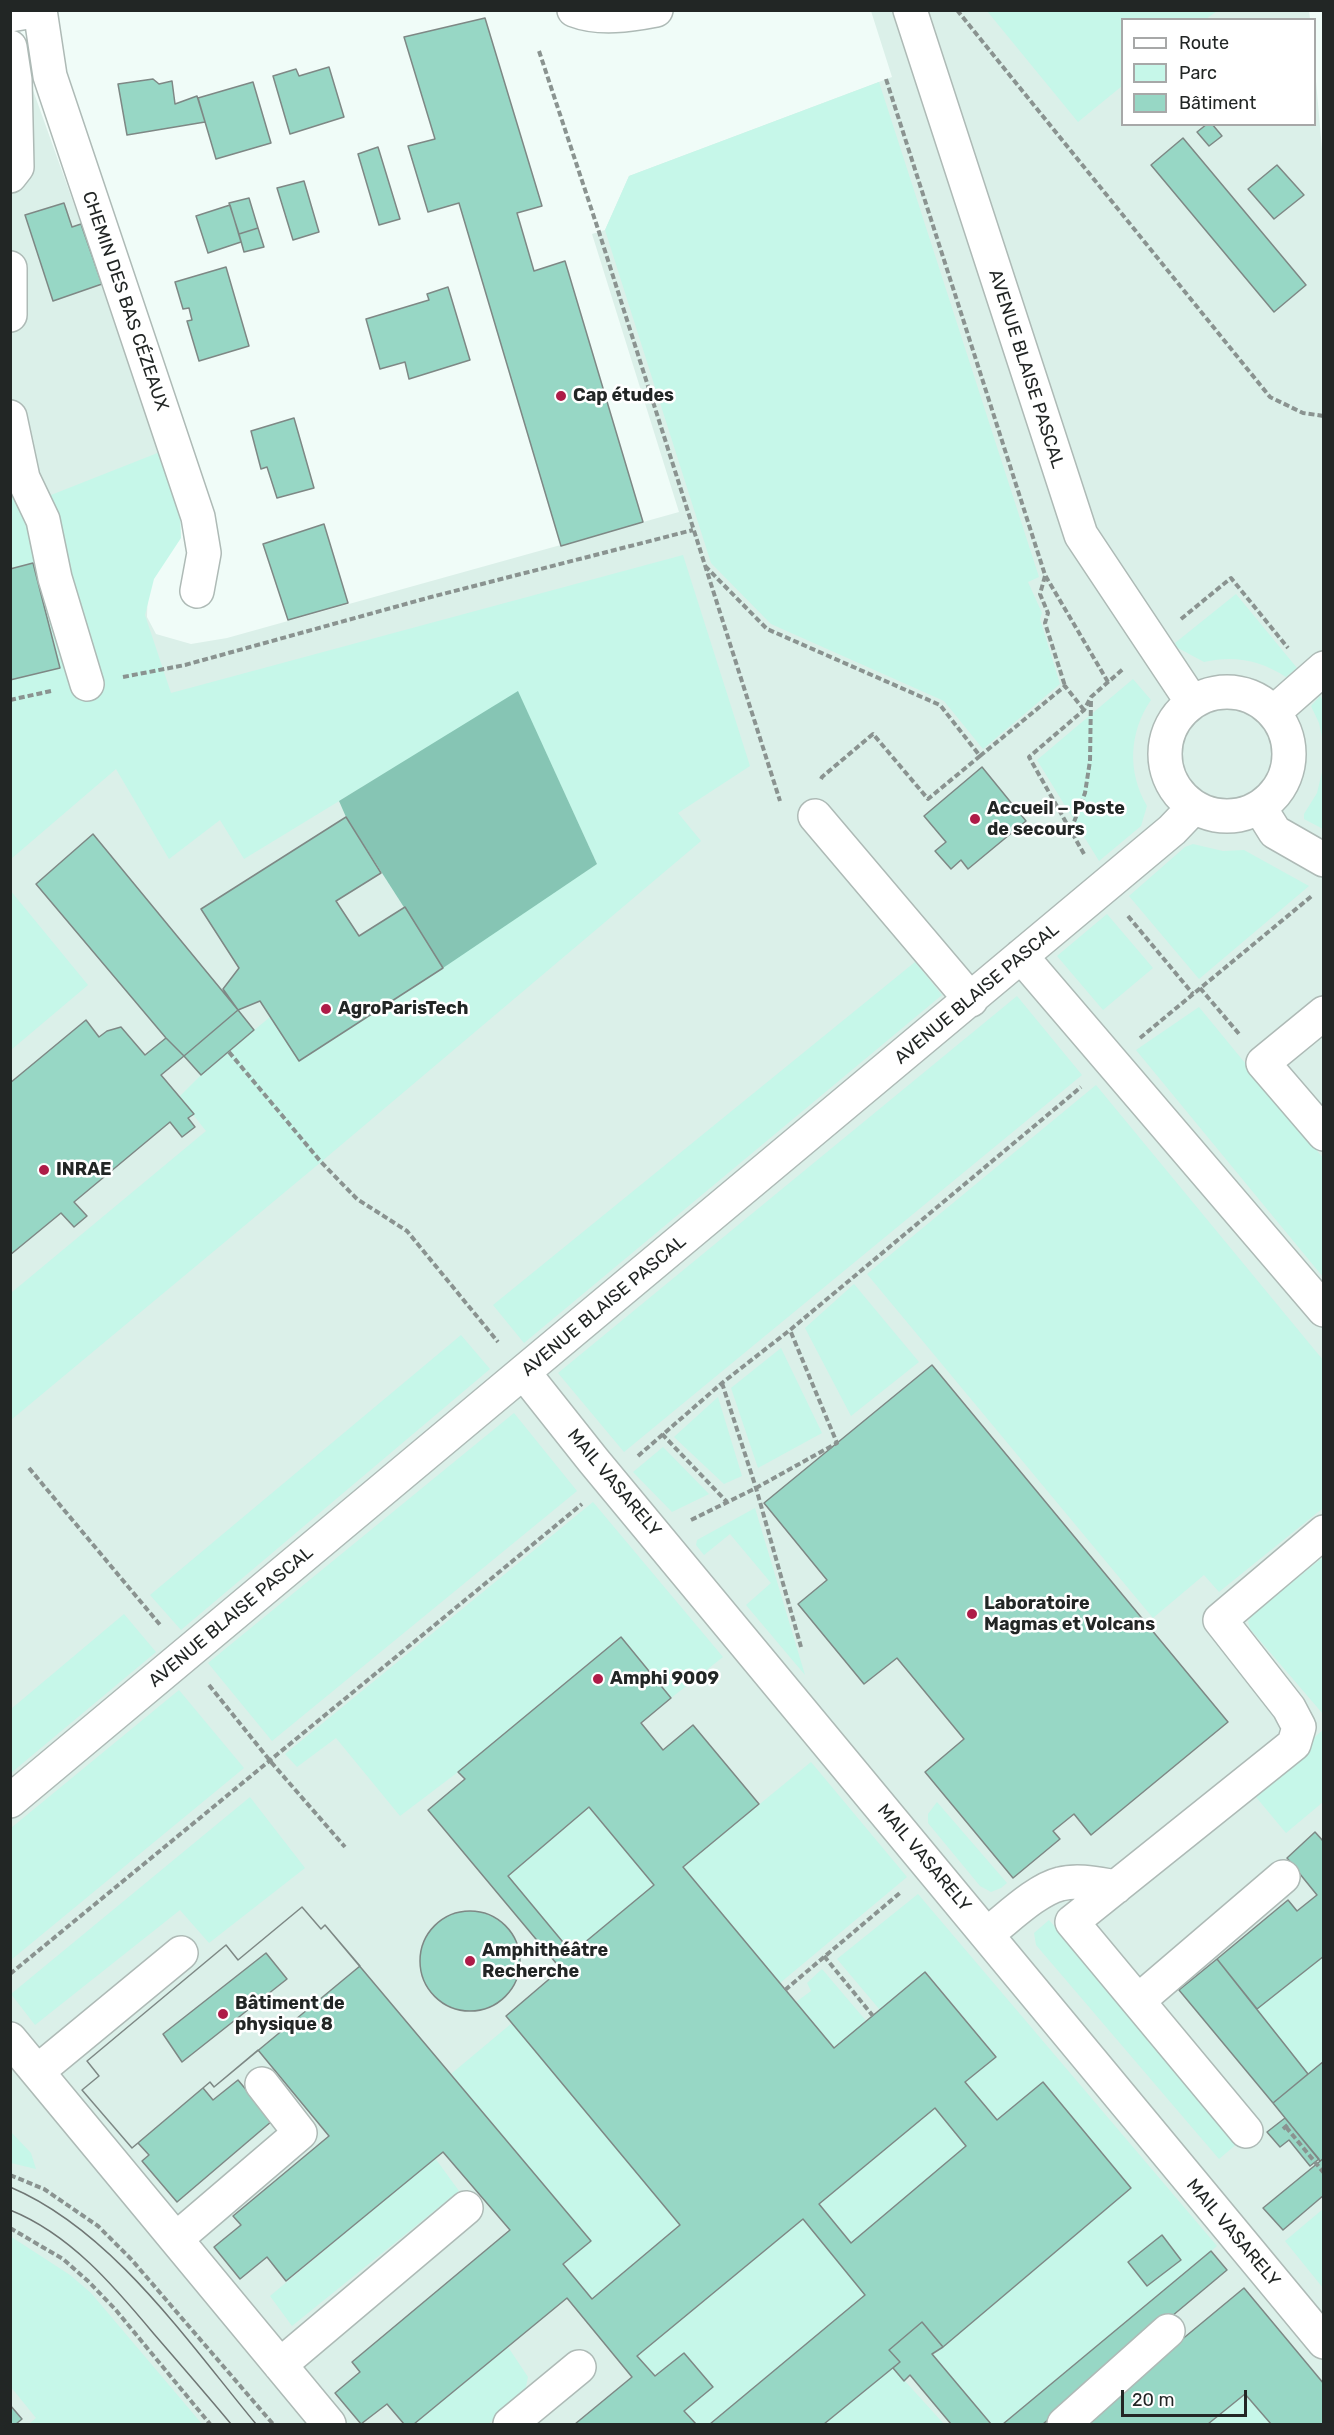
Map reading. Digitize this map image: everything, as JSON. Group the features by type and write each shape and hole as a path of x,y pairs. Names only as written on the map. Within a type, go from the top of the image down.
{"street":[{"path":"10,15 40,10"},
{"name":"CHEMIN DES BAS CÉZEAUX","path":"40,10 50,76 198,517 204,554 197,591"},
{"path":"574,10 601,15 656,10"},
{"name":"AVENUE BLAISE PASCAL","path":"910,10 1077,527 1090,552 1192,702"},
{"path":"10,47 15,80 17,167 10,177"},
{"path":"10,268 10,315"},
{"path":"10,417 23,478 43,520 55,578 87,684"},
{"path":"1274,712 1318,673"},
{"path":"1237,692 1255,698 1274,712 1289,744 1289,764 1282,784 1270,800 1260,808 1234,816 1213,814 1194,807 1180,795 1170,778 1165,760 1166,740 1174,723 1192,702 1219,693 1237,692"},
{"name":"AVENUE BLAISE PASCAL","path":"10,1801 971,1000 1172,830 1194,807"},
{"path":"1260,808 1275,832 1323,860"},
{"path":"815,816 971,1000"},
{"path":"1021,956 1323,1310"},
{"path":"1323,1013 1263,1063 1323,1134"},
{"name":"MAIL VASARELY","path":"524,1373 1323,2343"},
{"path":"1246,2131 1072,1922 1294,1744 1299,1727 1289,1708 1220,1620 1323,1532"},
{"path":"1138,2001 1283,1877"},
{"path":"987,1935 1042,1892 1060,1884 1083,1881 1116,1887"},
{"path":"38,2071 181,1953"},
{"path":"10,2039 329,2424"},
{"path":"176,2239 300,2133 262,2084"},
{"path":"280,2365 466,2208"},
{"path":"1064,2424 1168,2331"},
{"path":"510,2424 579,2367"}],"path":[{"path":"957,10 1270,396 1303,413 1323,416"},
{"path":"539,51 599,232 783,812"},
{"path":"886,80 1045,575 1108,682"},
{"path":"10,700 185,664 431,597 693,530"},
{"path":"704,565 767,629 940,705 981,756"},
{"path":"1045,575 1040,594 1048,613 1045,623 1065,686 1084,710"},
{"path":"1193,994 1103,887 1029,757 1084,710 1091,697 1231,578 1318,673"},
{"path":"815,816 822,777 873,734 928,800 1065,686"},
{"path":"1071,830 1085,793 1090,761 1091,697"},
{"path":"10,1974 611,1480 722,1383 790,1330 1315,894"},
{"path":"1200,988 1263,1063"},
{"path":"229,1052 321,1162 357,1199 407,1231 524,1373"},
{"path":"658,1537 756,1488 837,1443 790,1330"},
{"path":"722,1383 756,1488 802,1650"},
{"path":"662,1434 727,1502"},
{"path":"785,1990 931,1867"},
{"path":"824,1956 873,2016"},
{"path":"1286,2127 1323,2173"},
{"path":"10,2175 45,2189 99,2226 160,2291 273,2424"},
{"path":"10,2228 63,2259 88,2281 115,2309 210,2424"}],"shaded area":[{"path":"871,11 1309,11 1310,18 1121,18 1121,126 1316,126 1316,81 1324,172 1323,2424 11,2424 11,81 29,79 81,224 179,514 148,582 147,617 156,634 191,644 227,638 679,512 592,234 605,230 629,176 892,77"}],"green space":[{"path":"987,11 1217,11 1207,18 1121,18 1121,87 1078,122"},
{"path":"879,82 1039,577 1028,582 1042,613 1040,619 1060,684 983,749 944,701 771,624 711,563 605,230 629,176"},
{"path":"160,452 180,504 181,538 154,579 145,615 171,693 683,555 750,766 678,813 701,841 11,1420 11,1293 206,1131 179,1097 201,1075 270,1017 299,1061 597,864 518,692 244,859 220,820 169,859 116,769 11,859 10,482 18,508"},
{"path":"1236,594 1297,668 1286,677 1266,666 1247,660 1226,659 1204,662 1178,648 1175,643"},
{"path":"1133,679 1151,700 1138,725 1133,752 1136,780 1147,806 1141,826 1099,861 1037,760"},
{"path":"518,691 597,864 443,968 346,817 339,801"},
{"path":"1320,696 1323,701 1323,742 1319,723 1311,706"},
{"path":"1323,768 1323,829 1304,819 1304,814 1317,793"},
{"path":"1193,844 1223,851 1244,850 1309,886 1199,979 1129,896 1185,847"},
{"path":"10,890 88,985 11,1050 10,1050"},
{"path":"1107,914 1153,968 1103,1010 1057,956"},
{"path":"915,962 942,995 524,1343 493,1305"},
{"path":"1017,996 1082,1075 624,1452 558,1373"},
{"path":"1199,1007 1323,1158 1323,1277 1136,1050"},
{"path":"1096,1085 1323,1360 1323,1508 1219,1592 1204,1575 1153,1618 867,1274"},
{"path":"854,1284 919,1362 851,1416 805,1328"},
{"path":"461,1335 490,1369 181,1630 150,1595"},
{"path":"781,1348 822,1433 758,1468 731,1388"},
{"path":"718,1397 742,1476 724,1484 674,1437"},
{"path":"514,1413 577,1491 272,1741 208,1663"},
{"path":"663,1447 709,1494 672,1512 633,1472"},
{"path":"593,1502 723,1657 671,1698 620,1637 458,1772 400,1816 336,1738 297,1767 285,1754"},
{"path":"755,1508 805,1675 746,1605 771,1583 730,1534 704,1555 696,1545 697,1540"},
{"path":"1323,1557 1323,1714 1250,1629 1248,1621 1253,1614"},
{"path":"124,1614 156,1652 11,1773 11,1709"},
{"path":"179,1690 244,1768 11,1960 11,1828"},
{"path":"1323,1730 1323,1802 1286,1833 1256,1797 1256,1787"},
{"path":"811,1762 907,1877 780,1983 683,1867"},
{"path":"250,1797 305,1868 209,1943 180,1910 35,2025 11,1994"},
{"path":"937,1802 1007,1883 1001,1888 991,1892 980,1886 928,1823 928,1814"},
{"path":"589,1807 654,1885 572,1953 508,1876"},
{"path":"918,1894 1217,2246 1003,2424 991,2424 932,2354 1131,2188 1043,2082 997,2120 965,2082 996,2056 926,1972 880,2010 837,1959"},
{"path":"1049,1920 1239,2142 1219,2159 1036,1945 1034,1933"},
{"path":"1323,1956 1323,2061 1308,2074 1257,2009"},
{"path":"822,1969 867,2022 834,2048 796,2002 811,1991 807,1983"},
{"path":"512,2023 680,2225 592,2299 563,2264 590,2240 451,2074"},
{"path":"935,2108 966,2146 851,2243 819,2204"},
{"path":"10,2131 31,2153 36,2169 11,2163"},
{"path":"435,2158 459,2191 292,2326 270,2296"},
{"path":"1323,2209 1323,2288 1285,2241"},
{"path":"803,2219 865,2295 710,2424 696,2424 684,2411 712,2387 684,2353 655,2376 637,2356"},
{"path":"10,2236 70,2275 91,2293 202,2424 29,2424 36,2418 11,2387"},
{"path":"508,2347 528,2377 524,2396 488,2424 414,2424"},
{"path":"893,2368 944,2424 824,2424"},
{"path":"1245,2394 1271,2424 1208,2424"}],"building":[{"name":"Cap études","path":"485,18 542,206 517,213 534,271 565,261 643,522 561,546 459,203 428,212 408,146 435,139 404,37"},
{"path":"329,67 344,117 290,134 273,76 296,69 299,76"},
{"path":"153,79 159,84 172,81 175,104 197,96 205,122 127,135 118,84"},
{"path":"253,82 271,143 216,159 198,98"},
{"path":"1204,126 1214,126 1222,136 1209,146 1197,132"},
{"path":"1183,138 1306,285 1274,312 1151,165"},
{"path":"378,147 400,219 379,225 358,154"},
{"path":"1277,165 1304,195 1274,219 1248,189"},
{"path":"304,181 319,232 293,240 277,188"},
{"path":"249,198 258,228 239,234 229,203"},
{"path":"64,203 72,227 81,224 102,284 53,301 25,215"},
{"path":"230,205 241,242 208,253 196,216"},
{"path":"258,228 264,247 244,252 239,234"},
{"path":"226,267 249,346 199,361 187,321 192,320 189,308 183,309 175,282"},
{"path":"448,287 470,360 409,379 405,362 380,369 366,319 429,300 427,294"},
{"path":"294,418 314,488 277,498 267,467 261,469 251,431"},
{"path":"324,524 348,603 288,620 263,544"},
{"path":"33,563 60,668 10,680 10,569"},
{"name":"Accueil − Poste de secours","path":"982,767 1026,821 968,869 961,860 951,869 935,851 946,842 924,816"},
{"name":"AgroParisTech","path":"346,817 381,873 336,901 359,936 405,907 443,968 299,1061 260,1001 238,1010 223,989 239,968 201,909"},
{"path":"93,834 238,1010 184,1056 166,1038 36,884"},
{"path":"238,1010 254,1030 201,1075 184,1056"},
{"name":"INRAE","path":"86,1020 99,1037 107,1031 121,1027 145,1055 166,1038 184,1056 161,1075 194,1114 188,1118 195,1127 182,1137 170,1122 74,1202 87,1216 74,1227 61,1213 10,1255 10,1083"},
{"name":"Laboratoire Magmas et Volcans","path":"932,1365 1228,1722 1091,1835 1074,1814 1053,1831 1060,1839 1013,1878 925,1772 964,1739 897,1658 864,1684 798,1604 827,1580 764,1503"},
{"path":"621,1637 671,1698 641,1723 663,1750 693,1725 759,1804 683,1867 834,2048 925,1972 996,2057 965,2082 997,2120 1043,2082 1131,2188 943,2347 922,2322 889,2350 900,2362 824,2424 710,2424 865,2295 803,2219 637,2356 655,2376 684,2353 713,2387 684,2411 696,2424 575,2424 632,2377 567,2298 414,2424 404,2424 387,2404 361,2424 335,2393 360,2372 352,2362 510,2230 443,2152 286,2281 267,2257 240,2279 214,2247 241,2225 233,2216 329,2136 258,2050 214,2087 210,2082 203,2088 213,2100 238,2080 272,2121 177,2202 142,2161 149,2155 138,2143 132,2148 82,2090 99,2076 87,2061 226,1945 238,1960 302,1907 321,1929 325,1925 591,2241 563,2264 592,2299 680,2225 506,2016 561,1969 428,1810 465,1779 458,1772","holes":["589,1807 654,1885 572,1953 508,1876","935,2108 966,2146 851,2243 819,2204"]},
{"path":"1315,1832 1324,1842 1324,1956 1257,2009 1217,1959 1288,1900 1297,1911 1317,1895 1287,1858"},
{"name":"Bâtiment de physique 8","path":"302,1907 321,1929 325,1925 360,1966 214,2087 210,2082 132,2148 82,2090 99,2076 87,2061 226,1945 238,1960"},
{"name":"Amphithéâtre Recherche","path":"470,1911 489,1914 506,1925 517,1942 520,1961 517,1980 506,1997 489,2008 470,2011 451,2008 434,1997 423,1980 420,1961 423,1942 434,1925 451,1914"},
{"path":"266,1953 287,1979 182,2062 163,2034"},
{"path":"1217,1959 1308,2074 1273,2103 1179,1990"},
{"path":"1324,2061 1324,2158 1320,2161 1273,2103"},
{"path":"1285,2118 1319,2159 1310,2166 1289,2140 1280,2147 1267,2132"},
{"path":"1324,2158 1324,2195 1283,2230 1263,2208"},
{"path":"1162,2235 1181,2260 1147,2286 1128,2262"},
{"path":"1211,2251 1227,2270 1043,2424 1003,2424"},
{"path":"1244,2288 1324,2384 1324,2424 1271,2424 1245,2394 1208,2424 1080,2424"},
{"path":"922,2322 943,2347 932,2354 991,2424 951,2424 910,2375 904,2381 893,2368 900,2362 889,2350"},
{"path":"10,2405 22,2419 16,2424 10,2424"}],"tram line":[{"path":"10,2187 47,2206 82,2230 114,2259 175,2324 256,2424"},
{"path":"10,2210 52,2233 90,2263 231,2424"}],"place":[{"name":"Cap études","path":"561,396"},
{"name":"Accueil − Poste de secours","path":"975,819"},
{"name":"AgroParisTech","path":"326,1009"},
{"name":"INRAE","path":"44,1170"},
{"name":"Laboratoire Magmas et Volcans","path":"972,1614"},
{"name":"Amphi 9009","path":"598,1679"},
{"name":"Amphithéâtre Recherche","path":"470,1961"},
{"name":"Bâtiment de physique 8","path":"223,2014"}]}
